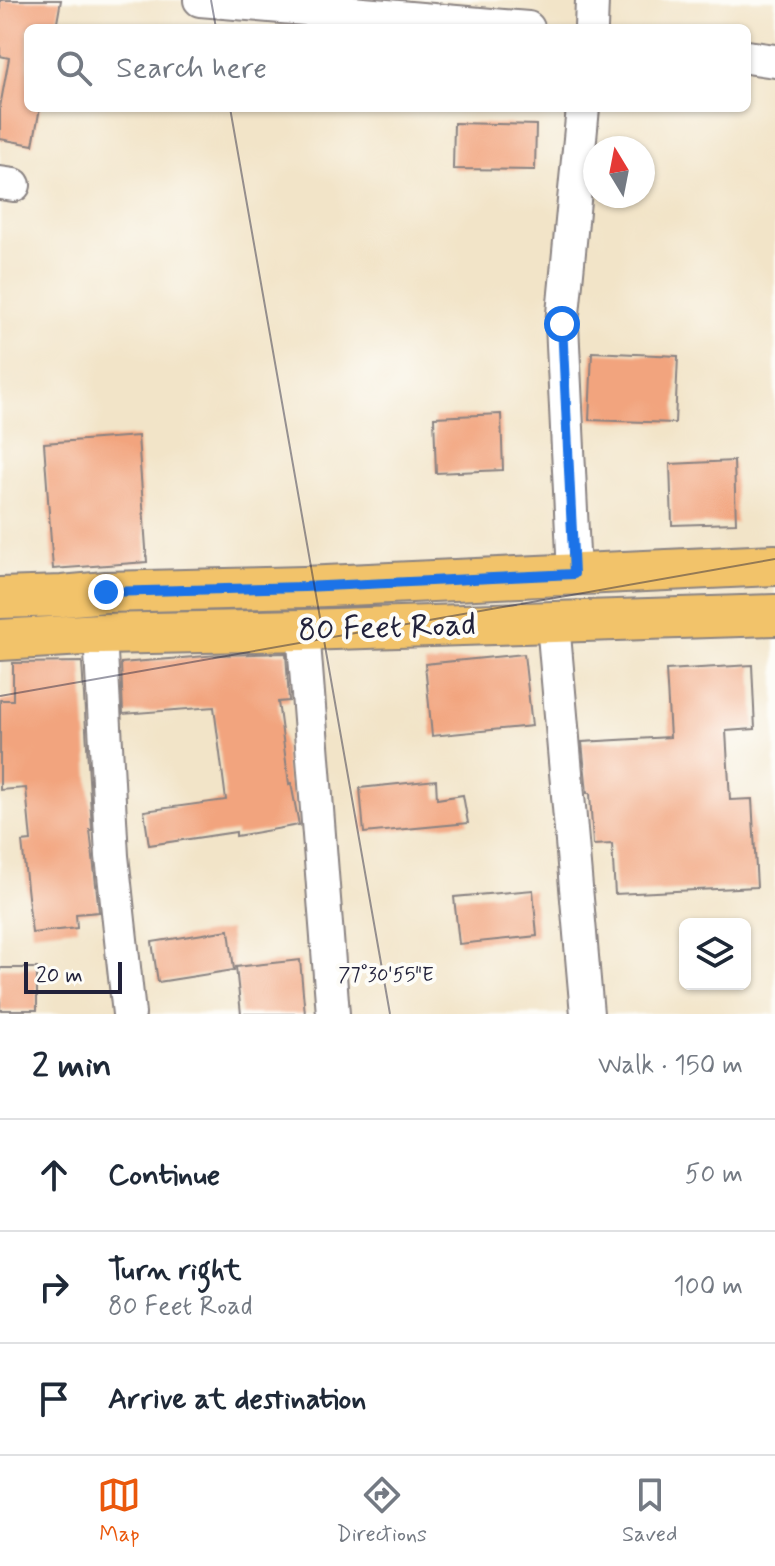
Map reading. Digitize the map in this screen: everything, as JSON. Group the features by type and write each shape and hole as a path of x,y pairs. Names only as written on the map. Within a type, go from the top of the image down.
{"main road":[{"name":"80 Feet Road","path":"0,598 775,565"},
{"name":"80 Feet Road","path":"0,640 100,634 775,615"}],"street":[{"path":"200,0 332,6 492,24"},
{"path":"591,24 592,0"},
{"path":"751,58 775,61"},
{"path":"574,574 562,324 583,112"},
{"path":"553,623 587,1014"},
{"path":"303,630 333,1014"},
{"path":"100,634 112,856 129,1014"}],"building":[{"path":"0,0 61,0 57,24 24,24 24,112 39,112 33,145 0,139 0,107 9,58 0,56"},
{"path":"454,123 536,125 535,170 453,169"},
{"path":"592,352 678,356 675,423 589,420"},
{"path":"501,414 503,470 436,473 434,417"},
{"path":"138,436 147,562 53,569 44,443"},
{"path":"734,461 736,523 672,525 670,464"},
{"path":"286,653 289,701 278,702 289,784 299,825 236,836 236,832 149,845 144,811 226,800 214,707 123,714 121,663"},
{"path":"524,654 532,726 432,736 425,664"},
{"path":"82,662 90,830 99,912 76,914 77,928 32,933 22,842 31,841 26,788 0,790 0,700 13,700 13,663"},
{"path":"752,665 755,729 726,731 730,800 752,799 757,887 615,894 612,844 593,845 590,793 587,793 582,742 670,737 666,670"},
{"path":"436,780 437,799 463,795 468,823 364,833 360,788"},
{"path":"533,890 537,936 459,944 454,897"},
{"path":"229,930 234,970 158,982 152,942"},
{"path":"300,960 305,1014 241,1014 236,967"},
{"path":"0,968 37,968 37,1010 0,1010"}],"route":[{"path":"106,592 304,587 574,574 562,324"}]}
